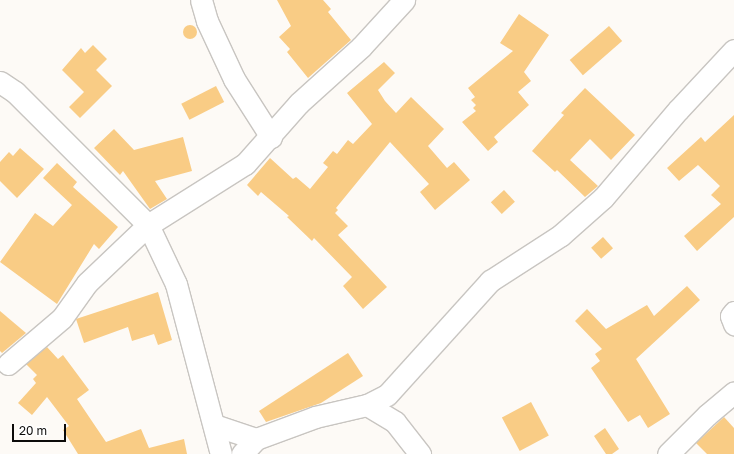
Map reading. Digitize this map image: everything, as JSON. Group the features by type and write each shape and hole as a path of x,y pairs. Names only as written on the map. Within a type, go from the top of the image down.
{"street":[{"path":"201,0 207,21 234,79 271,138"},
{"path":"8,364 62,318 87,282 148,224 226,178 245,164 271,138 299,104 361,47 404,0"},
{"path":"242,454 256,439 315,417 368,405 390,392 490,281 561,235 603,198 678,110 734,50"},
{"path":"0,82 15,92 148,224 176,284 221,454"},
{"path":"734,312 732,316 734,324"},
{"path":"390,392 395,422"},
{"path":"668,454 707,415 734,392"},
{"path":"368,405 395,422 420,454"},
{"path":"214,425 256,439"}],"building":[{"path":"277,0 323,0 331,9 328,12 351,40 308,78 287,52 290,49 279,37 291,26"},
{"path":"519,14 549,35 524,72 531,81 518,92 529,105 494,137 498,142 488,151 462,122 476,111 473,108 476,105 471,100 475,97 468,88 513,51 500,43"},
{"path":"187,25 193,25 197,29 197,35 193,39 187,39 183,35 183,29"},
{"path":"609,26 622,41 583,75 570,60"},
{"path":"93,45 107,59 96,70 112,86 80,118 69,107 84,92 62,70 81,48 85,53"},
{"path":"384,62 395,73 378,90 385,101 396,113 411,97 444,129 428,146 447,168 454,162 470,180 435,210 420,192 429,184 390,142 336,208 338,210 335,213 348,226 338,235 387,287 363,309 343,286 352,277 314,238 312,241 287,217 289,216 261,192 258,196 247,185 270,158 293,179 296,177 310,189 328,167 323,163 333,151 337,154 348,140 353,144 372,124 347,93"},
{"path":"216,86 224,102 189,120 181,104"},
{"path":"585,88 635,135 611,160 590,139 570,160 598,186 585,197 557,170 555,172 532,151 564,115 561,113"},
{"path":"734,115 734,217 697,251 684,236 721,204 711,195 720,186 698,165 679,181 667,168 701,137 705,142"},
{"path":"114,129 134,150 183,137 192,171 155,181 167,199 150,209 123,171 120,175 94,148"},
{"path":"20,148 44,169 17,198 0,181 0,162 9,152 13,156"},
{"path":"57,163 77,182 73,187 118,227 99,249 94,244 57,304 0,262 35,213 53,226 72,205 43,178"},
{"path":"504,190 515,202 502,214 491,202"},
{"path":"603,237 613,248 601,259 591,248"},
{"path":"687,286 700,300 636,359 670,414 648,428 640,415 628,422 591,368 600,361 595,354 602,349 575,321 587,309 606,329 647,305 654,316"},
{"path":"158,292 172,340 158,345 154,334 132,341 128,327 84,343 76,319"},
{"path":"0,311 26,333 2,353 0,351"},
{"path":"47,347 58,359 63,355 89,390 77,399 106,442 141,429 149,448 184,439 187,454 78,454 63,430 69,426 47,397 32,415 18,403 36,383 33,379 37,375 26,364"},
{"path":"348,353 363,376 321,403 266,422 259,411"},
{"path":"531,402 549,436 520,451 502,417"},
{"path":"724,417 734,428 734,454 707,454 696,443"},
{"path":"605,428 619,449 612,454 606,454 594,436"}]}
